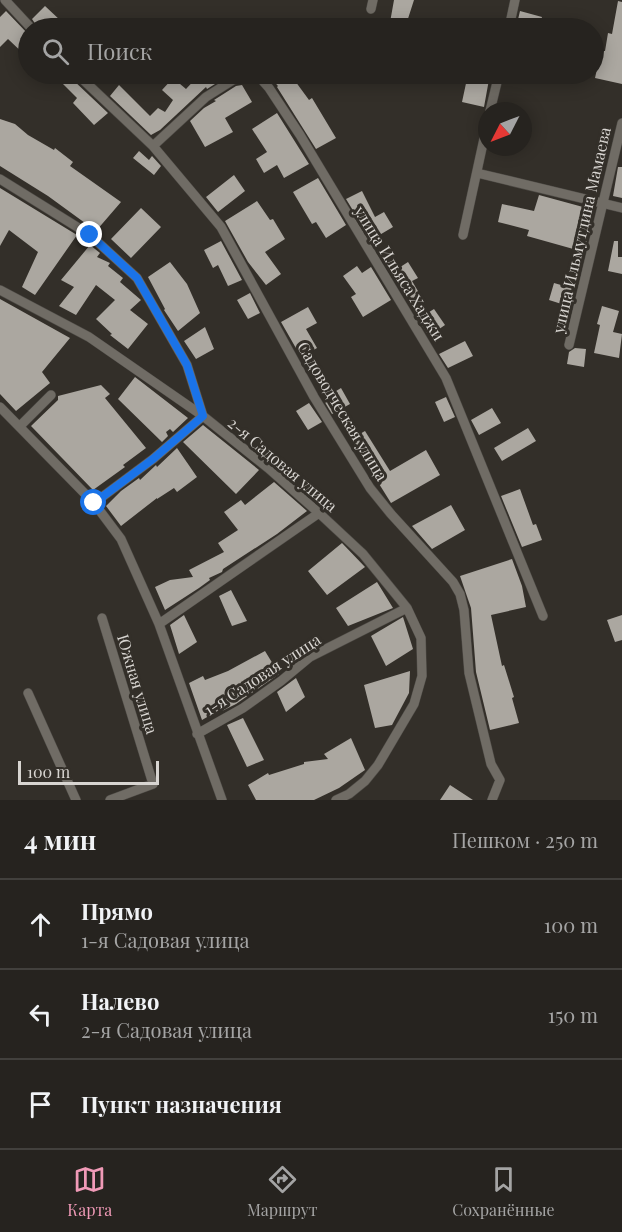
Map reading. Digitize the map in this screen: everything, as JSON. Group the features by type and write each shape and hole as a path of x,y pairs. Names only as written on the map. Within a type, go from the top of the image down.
{"street":[{"path":"5,0 22,18"},
{"path":"511,18 515,0"},
{"name":"Садоводческая улица","path":"88,84 153,146 221,227 314,397 370,488 453,582 460,594 464,610 469,673 491,764 500,780 492,800"},
{"name":"улица Ильяса Хаджи","path":"153,146 206,97 227,84"},
{"name":"улица Ильяса Хаджи","path":"265,84 300,135 446,378 543,616"},
{"path":"492,102 497,84"},
{"name":"улица Ильмутдина Мамаева","path":"569,345 622,123"},
{"path":"463,235 481,156"},
{"path":"477,173 622,208"},
{"name":"2-я Садовая улица","path":"0,179 90,235 137,278 187,365 203,416 268,468 363,554 407,608 421,638 422,676 414,704 378,765 365,781 349,794 336,800"},
{"path":"0,290 88,337 203,416 153,459 94,503"},
{"path":"20,426 51,395"},
{"name":"1-я Садовая улица","path":"0,407 94,503 121,539 159,624 222,800"},
{"path":"159,624 319,513"},
{"name":"1-я Садовая улица","path":"197,734 243,708 310,657 407,608"},
{"name":"Южная улица","path":"102,618 153,784 110,800"},
{"path":"28,693 76,800"}],"building":[{"path":"394,0 414,0 408,18 391,18"},
{"path":"618,1 622,2 622,84 604,80 604,51 608,33 612,34"},
{"path":"45,6 58,18 33,18"},
{"path":"6,11 18,24 18,48 8,39 0,47 0,17"},
{"path":"520,11 542,17 542,18 518,18"},
{"path":"63,84 77,84 108,113 94,125 73,103 77,98"},
{"path":"168,84 180,84 186,89 191,84 215,84 207,89 206,87 160,130 151,135 110,96 119,85 150,116 158,108 165,112 173,100 162,90"},
{"path":"276,84 297,84 309,100 312,98 336,138 316,149"},
{"path":"466,84 488,84 485,102 478,102 478,106 462,102"},
{"path":"242,85 252,102 225,118 233,132 205,147 190,121 216,101 214,100 236,86"},
{"path":"277,113 309,164 284,178 277,165 264,173 256,159 267,152 252,129"},
{"path":"0,119 15,124 28,135 54,150 55,148 73,162 70,166 121,202 96,231 48,196 0,166"},
{"path":"139,151 149,160 152,156 161,166 154,175 133,158"},
{"path":"618,167 622,167 622,198 613,196"},
{"path":"234,175 245,191 218,212 206,197"},
{"path":"318,178 346,225 326,238 316,222 312,224 293,192"},
{"path":"0,188 77,235 35,295 22,287 38,252 9,230 0,246"},
{"path":"362,191 375,217 384,212 393,227 371,240 346,199"},
{"path":"539,195 594,210 584,252 527,236 529,230 498,222 502,204 534,211"},
{"path":"257,201 270,220 273,219 285,239 265,252 281,274 266,285 248,262 225,221"},
{"path":"141,208 161,227 131,258 111,239"},
{"path":"221,241 242,280 228,286 218,265 213,268 204,250"},
{"path":"614,241 618,241 618,257 622,257 622,274 608,271"},
{"path":"90,245 100,253 97,257 110,263 108,266 123,278 120,282 141,300 130,310 148,324 128,349 110,335 112,334 96,319 115,300 96,285 76,315 59,306 74,287 61,280"},
{"path":"170,262 187,284 200,313 178,331 164,310 148,277"},
{"path":"408,262 418,278 412,281 422,298 410,305 391,273"},
{"path":"357,266 362,273 371,267 391,300 363,317 351,297 356,294 343,276"},
{"path":"554,283 575,289 571,307 549,300"},
{"path":"250,293 260,313 248,319 237,300"},
{"path":"0,299 70,338 42,372 50,383 16,411 0,394"},
{"path":"602,306 619,311 613,332 622,334 619,358 594,353 600,325 597,324"},
{"path":"308,307 317,323 306,329 317,348 301,357 281,322"},
{"path":"434,309 445,325 429,336 418,319"},
{"path":"205,327 214,349 196,359 184,341"},
{"path":"465,341 473,356 448,368 439,354"},
{"path":"575,348 586,349 584,367 567,364 569,352"},
{"path":"135,377 188,418 173,432 170,429 166,432 168,436 162,442 118,399"},
{"path":"101,385 110,394 105,398 146,448 123,465 125,467 93,490 31,426 58,400 58,396"},
{"path":"341,388 350,404 332,414 323,399"},
{"path":"446,397 455,417 444,422 435,402"},
{"path":"309,403 322,422 308,430 296,411"},
{"path":"492,408 501,423 479,435 471,420"},
{"path":"203,425 259,470 236,494 183,442"},
{"path":"528,428 536,441 502,461 494,448"},
{"path":"365,431 390,471 426,450 440,475 391,503 351,439"},
{"path":"177,448 197,477 177,492 174,488 157,498 121,526 106,506 121,491 139,478 140,480 156,465 157,467"},
{"path":"274,482 307,511 165,610 155,587 170,580 193,577 189,570 224,552 218,543 238,530 224,512 241,500 245,505"},
{"path":"520,489 533,525 536,524 542,540 522,547 501,496"},
{"path":"451,505 465,530 432,549 412,526"},
{"path":"342,543 365,567 327,595 308,571"},
{"path":"512,559 522,586 526,607 491,615 502,666 504,665 514,697 512,698 519,723 490,730 476,672 471,608 460,576"},
{"path":"377,582 393,608 348,626 336,608"},
{"path":"231,590 247,621 232,626 219,596"},
{"path":"184,615 197,642 179,654 170,625"},
{"path":"622,615 622,640 615,642 607,620"},
{"path":"403,617 413,649 386,666 371,636"},
{"path":"265,651 279,674 236,704 222,711 221,709 202,720 189,683 203,676 205,680 228,671"},
{"path":"410,671 409,693 392,725 375,728 364,685"},
{"path":"296,678 305,697 286,712 277,692"},
{"path":"243,718 264,760 247,767 227,725"},
{"path":"351,738 365,770 339,788 314,800 256,800 248,785 268,773 269,775 304,764 304,762 328,759 324,754"},
{"path":"450,785 473,800 440,800"}],"route":[{"path":"90,235 137,278 187,365 203,416 153,459 94,503"}]}
